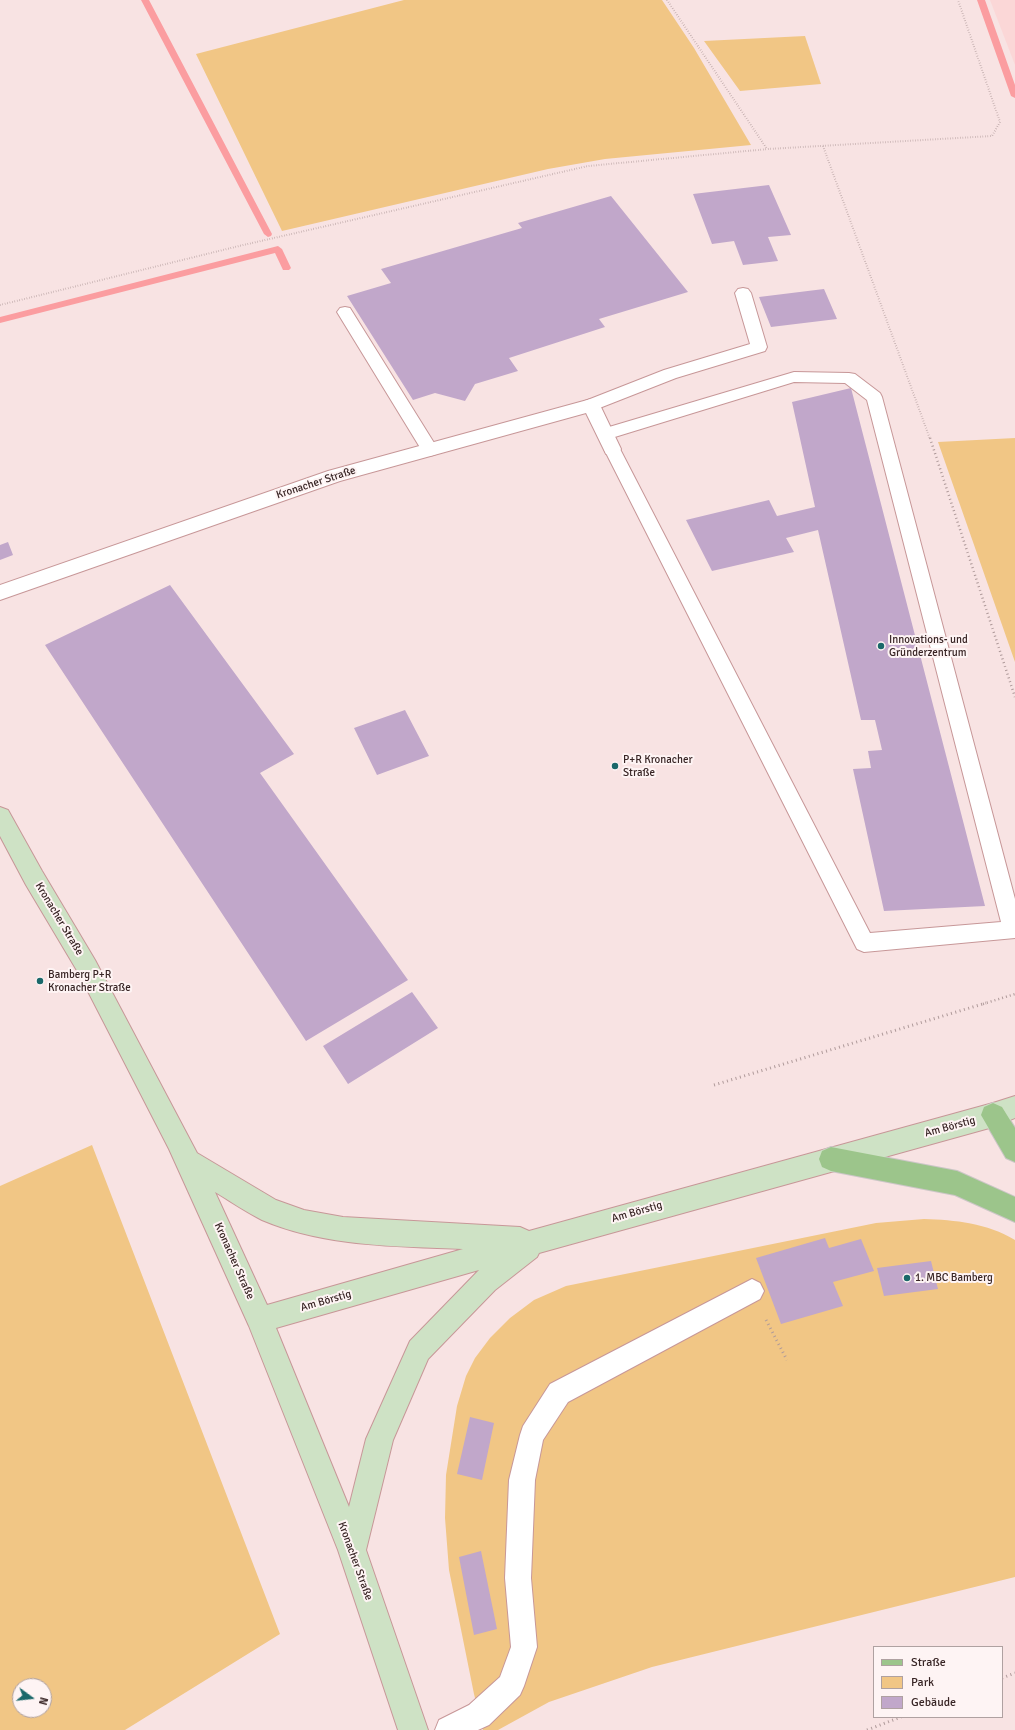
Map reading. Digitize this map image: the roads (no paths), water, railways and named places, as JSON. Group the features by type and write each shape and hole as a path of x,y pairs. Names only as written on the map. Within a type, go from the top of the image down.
{"main road":[{"path":"1004,1111 1015,1150"},
{"path":"831,1159 957,1184 1015,1210"}],"street":[{"path":"591,406 609,442"},
{"name":"Kronacher Straße","path":"0,593 335,476 591,406"},
{"name":"Kronacher Straße","path":"0,816 34,878 87,967 188,1162 260,1320 352,1550 414,1730"},
{"name":"Am Börstig","path":"260,1320 1004,1111"},
{"path":"188,1162 268,1210 304,1222 342,1230 537,1241"},
{"path":"352,1550 380,1439 419,1350 486,1281 537,1241"}],"lane":[{"path":"591,406 670,374 759,347 743,293"},
{"path":"345,312 430,450"},
{"path":"794,377 849,378 874,397 1014,930 864,943 609,442 794,377"},
{"path":"449,1730 479,1715 511,1686 513,1680 524,1646 518,1578 522,1480 532,1435 559,1393 752,1291"}],"waterway":[{"path":"145,0 268,234"},
{"path":"981,0 1015,96"},
{"path":"0,320 278,249 286,268"}],"place":[{"name":"Innovations- und Gründerzentrum","path":"881,646"},
{"name":"P+R Kronacher Straße","path":"615,766"},
{"name":"Bamberg P+R Kronacher Straße","path":"40,981"},
{"name":"1. MBC Bamberg","path":"907,1278"}]}
